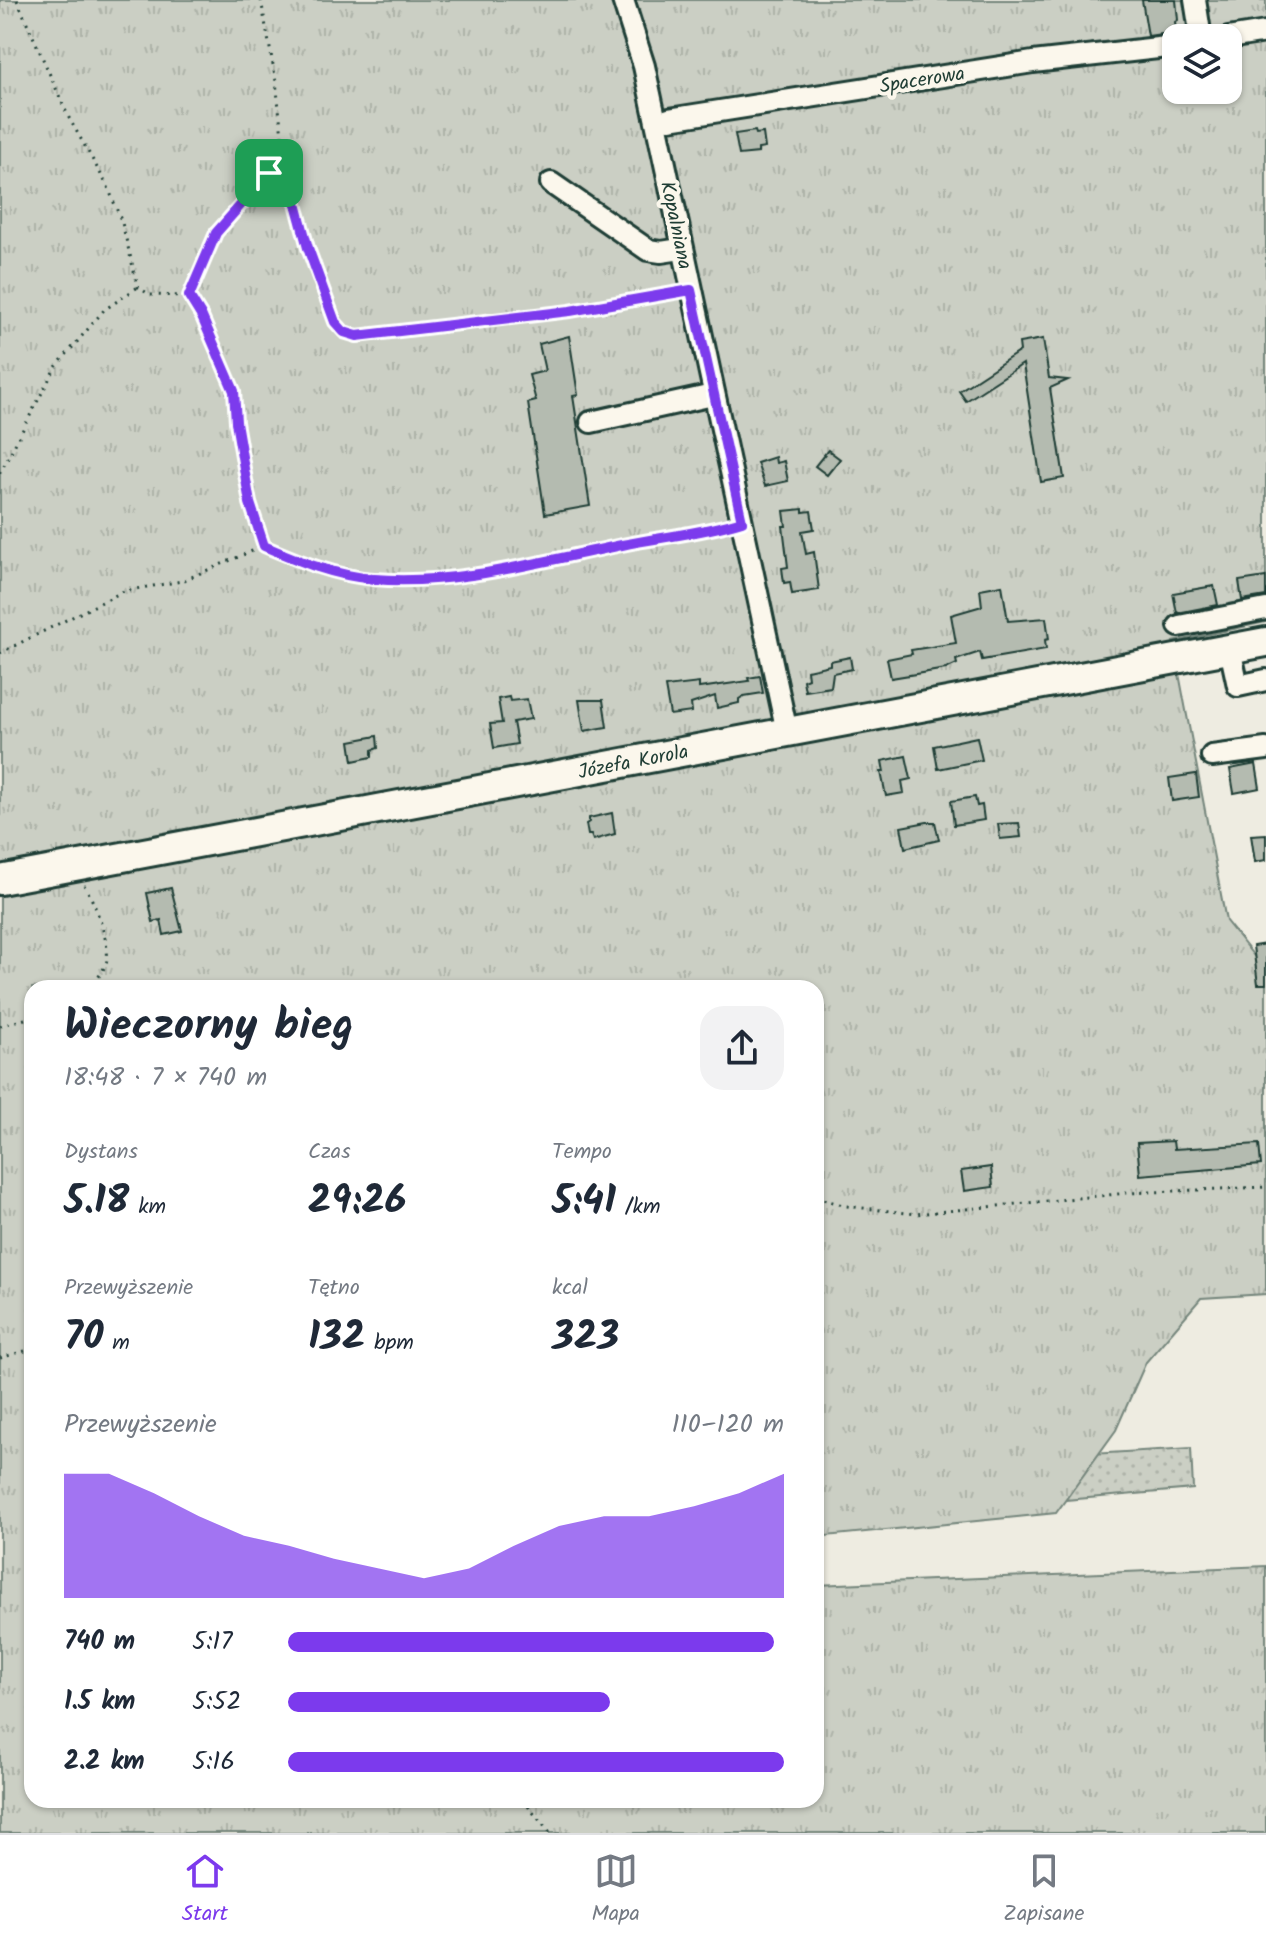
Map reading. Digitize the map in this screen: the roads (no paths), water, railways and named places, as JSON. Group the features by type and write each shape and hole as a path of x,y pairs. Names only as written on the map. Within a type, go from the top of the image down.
{"highway":[{"name":"Józefa Korola","path":"0,880 1266,642"}],"street":[{"name":"Kopalniana","path":"623,0 644,66 787,732"},
{"path":"1195,0 1199,24"},
{"path":"1242,36 1266,32"},
{"name":"Spacerowa","path":"669,119 1018,65 1162,48"},
{"path":"551,183 648,250 681,249"},
{"path":"591,422 713,395"},
{"path":"1179,626 1266,609"},
{"path":"1230,649 1238,686 1266,680"},
{"path":"1212,756 1266,749"}]}
